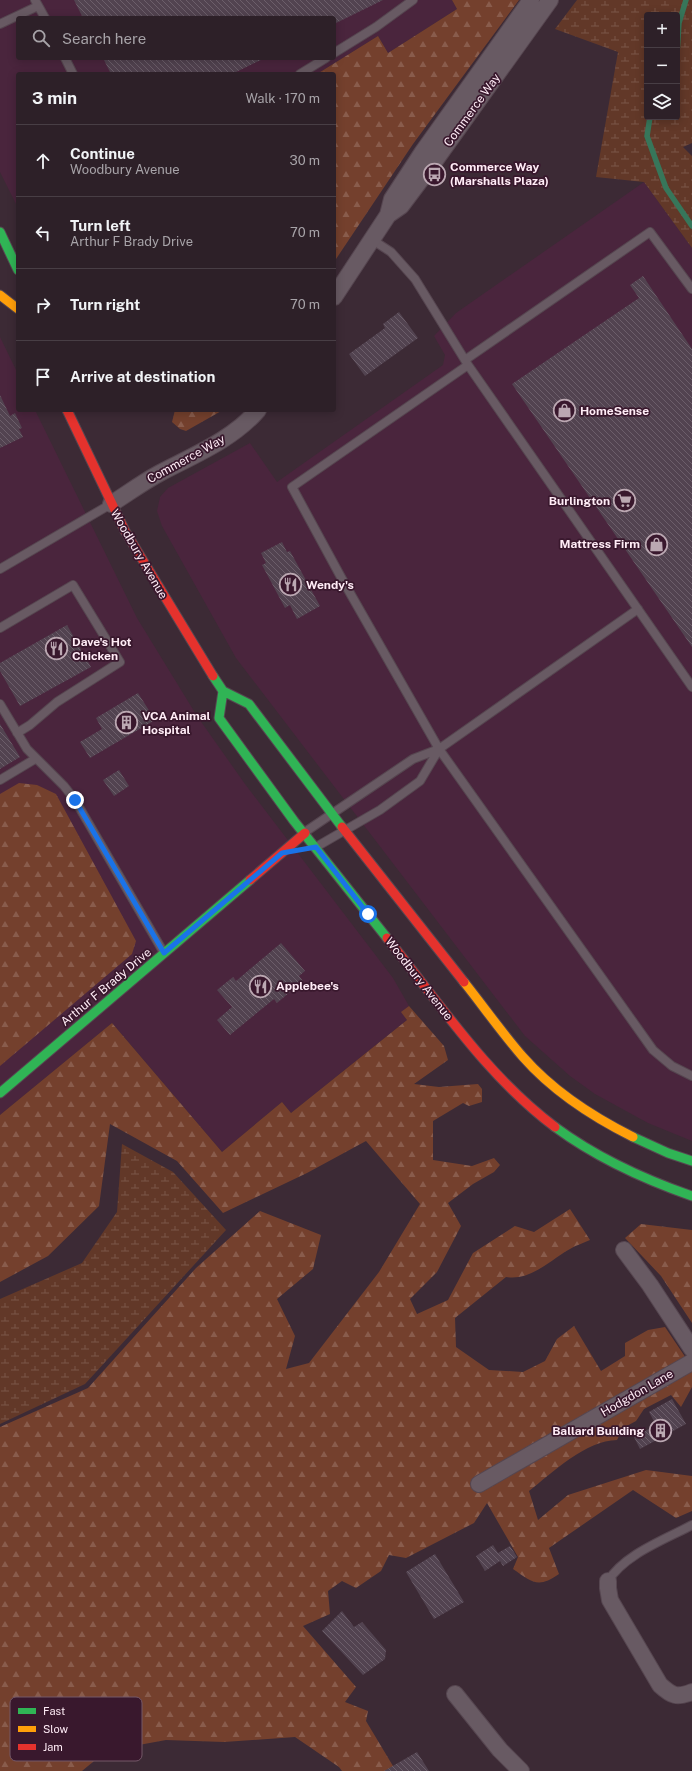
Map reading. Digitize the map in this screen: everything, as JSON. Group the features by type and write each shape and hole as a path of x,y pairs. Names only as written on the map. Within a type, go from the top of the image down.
{"main road":[{"path":"0,232 16,266"},
{"path":"0,295 16,307"},
{"name":"Woodbury Avenue","path":"68,412 111,504 156,586 223,691 219,718 261,777 457,1029 499,1078 545,1120 589,1150 648,1180 692,1196"},
{"path":"223,691 249,704 344,830 523,1057 546,1080 596,1117 652,1147 692,1161"},
{"name":"Arthur F Brady Drive","path":"0,1093 305,833"},
{"path":"282,853 316,847"}],"street":[{"name":"Commerce Way","path":"388,215 392,198 422,153 531,0"},
{"name":"Commerce Way","path":"336,295 388,215 401,206 550,0"},
{"name":"Commerce Way","path":"111,504 158,474 224,439 243,426 256,412"},
{"path":"624,1250 650,1285 692,1349"},
{"name":"Hodgdon Lane","path":"479,1484 692,1362"},
{"path":"608,1580 610,1600 660,1685 669,1694 680,1696 692,1692"},
{"path":"455,1694 500,1750 521,1771"}],"lane":[{"path":"336,52 376,27 413,0"},
{"path":"0,24 37,3 44,16"},
{"path":"66,60 72,72"},
{"path":"303,72 323,60"},
{"path":"692,289 650,232 292,487 342,579 440,749 653,1050 672,1066 692,1076"},
{"path":"371,239 391,252 415,279 466,363 692,687"},
{"path":"0,569 111,504"},
{"path":"0,628 73,585 120,662 57,702 30,725 17,733"},
{"path":"305,833 413,759 440,749 638,610"},
{"path":"0,704 17,733 35,759 64,786 75,800 164,953"},
{"path":"316,847 380,810 420,781 440,749"},
{"path":"0,780 35,759"},
{"path":"608,1580 615,1570 627,1560 692,1525"}],"shaded area":[{"path":"0,0 452,0 457,9 388,53 378,36 320,72 16,72 16,204 0,172"},
{"path":"644,182 692,248 692,1141 648,1123 595,1094 570,1076 525,1036 236,658 162,526 157,511 160,497 168,488 250,443 277,482 443,365 445,355 434,336 456,313"},
{"path":"0,337 16,370 16,412 36,412 137,618 197,716 245,784 393,978 409,1006 402,1012 407,1020 291,1113 282,1102 222,1152 112,1023 0,1115"}],"green space":[{"path":"452,0 519,0 413,144 336,259 336,72 320,72 378,36 388,53 457,9"},
{"path":"577,0 692,0 692,143 683,147 692,156 692,248 644,182 596,177 618,52 555,29"},
{"path":"174,412 219,412 186,431 180,429 172,422"},
{"path":"19,783 37,785 56,794 136,941 132,954 0,1066 0,794"},
{"path":"409,1006 444,1046 448,1060 414,1084 439,1087 478,1084 482,1089 482,1102 469,1106 463,1103 433,1121 433,1160 472,1166 494,1158 500,1165 494,1172 473,1184 448,1203 461,1226 437,1272 410,1299 417,1314 448,1300 473,1253 515,1226 534,1232 570,1209 590,1240 572,1248 532,1273 524,1276 506,1277 455,1318 456,1347 489,1370 523,1372 545,1361 557,1339 574,1326 601,1371 625,1356 625,1343 648,1330 665,1327 692,1367 692,1387 681,1407 671,1395 644,1409 636,1421 623,1428 617,1440 605,1441 582,1451 529,1491 538,1520 568,1495 646,1470 692,1476 692,1511 676,1518 633,1490 549,1548 559,1574 546,1581 535,1582 513,1569 518,1557 487,1503 474,1523 406,1558 389,1555 381,1571 356,1588 342,1581 328,1591 330,1614 303,1626 356,1687 345,1702 368,1711 366,1721 396,1771 342,1771 339,1767 295,1737 224,1742 166,1740 142,1744 142,1697 10,1697 10,1761 94,1761 82,1771 0,1771 0,1427 88,1388 196,1268 260,1211 321,1235 313,1269 277,1299 295,1336 286,1369 309,1363 379,1272 420,1204 366,1141 307,1173 223,1213 177,1161 110,1124 99,1206 48,1256 0,1282 0,1115 112,1023 222,1152 282,1102 291,1113 407,1020 401,1012"},
{"path":"122,1144 173,1172 226,1230 85,1384 0,1424 0,1299 82,1263 117,1212"},
{"path":"641,1224 692,1230 692,1323 661,1276 625,1238"}],"building":[{"path":"74,0 383,0 336,23 336,16 82,16"},
{"path":"104,60 261,60 236,72 110,72"},
{"path":"643,276 692,349 692,647 512,384 639,298 630,285"},
{"path":"399,312 418,338 365,376 349,354 385,328 383,324"},
{"path":"0,395 10,416 15,413 22,428 19,429 23,437 0,448"},
{"name":"Wendy's","path":"282,542 287,552 290,551 320,606 297,619 290,605 285,608 262,565 266,563 261,553"},
{"path":"67,625 91,667 20,706 0,671 0,663"},
{"name":"VCA Animal Hospital","path":"138,693 155,720 90,758 80,742 102,729 96,718"},
{"path":"0,724 20,757 0,769"},
{"path":"119,770 129,786 114,796 103,780"},
{"name":"Applebee's","path":"281,943 305,971 299,976 303,981 277,1003 274,999 230,1035 217,1020 232,1007 217,990 233,977 236,981"},
{"name":"Ballard Building","path":"672,1399 686,1424 640,1449 634,1437 656,1425 649,1412"},
{"path":"493,1545 498,1553 510,1546 517,1557 503,1566 500,1561 485,1571 476,1556"},
{"path":"435,1554 464,1602 434,1619 406,1572"},
{"path":"342,1611 354,1627 362,1622 386,1650 385,1659 363,1675 322,1631"},
{"path":"417,1752 429,1771 384,1771"}],"waterway":[{"path":"677,48 679,23 686,0"},
{"path":"650,120 647,136 666,188 692,226"}],"traffic: fast":[{"path":"0,232 16,266"},
{"path":"213,676 223,691 249,704 342,827"},
{"path":"223,691 219,718 294,821 387,938"},
{"path":"0,1093 250,880"},
{"path":"555,1127 587,1148 621,1167 692,1196"},
{"path":"633,1137 668,1153 692,1161"}],"traffic: slow":[{"path":"0,295 16,307"},
{"path":"464,982 515,1048 547,1081 588,1112 633,1137"}],"traffic: jam":[{"path":"68,412 125,531 213,676"},
{"path":"342,827 464,982"},
{"path":"250,880 305,833"},
{"path":"387,938 465,1038 486,1062 530,1107 555,1127"}],"place":[{"name":"Commerce Way (Marshalls Plaza)","path":"434,174"},
{"name":"HomeSense","path":"564,411"},
{"name":"Burlington","path":"625,501"},
{"name":"Mattress Firm","path":"656,544"},
{"name":"Wendy's","path":"291,585"},
{"name":"Dave's Hot Chicken","path":"56,649"},
{"name":"VCA Animal Hospital","path":"127,723"},
{"name":"Applebee's","path":"260,986"},
{"name":"Ballard Building","path":"660,1431"}],"route":[{"path":"75,800 135,906 151,929 164,953 282,853 316,847 368,914"}]}
